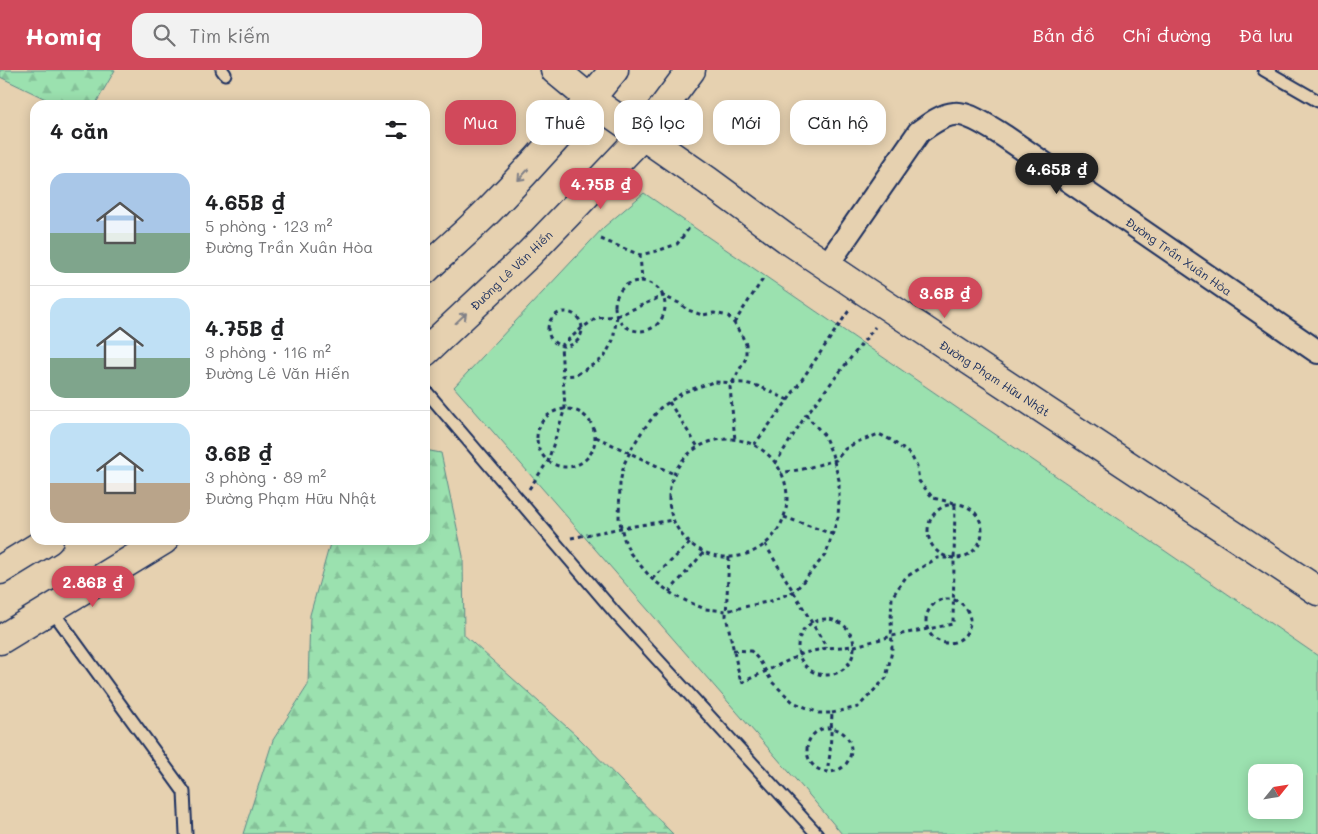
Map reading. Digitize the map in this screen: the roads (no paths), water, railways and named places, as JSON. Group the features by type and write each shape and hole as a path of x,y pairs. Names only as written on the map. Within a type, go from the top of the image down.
{"street":[{"name":"Đường Phạm Hữu Nhật","path":"555,70 614,116"},
{"path":"430,265 491,208 540,156 614,70"},
{"name":"Đường Lê Văn Hiến","path":"668,100 690,70"},
{"name":"Đường Trần Xuân Hòa","path":"827,265 919,132 937,120 954,113 971,117 1004,136 1318,352"},
{"name":"Đường Lê Văn Hiến","path":"430,347 529,254 633,145"},
{"name":"Đường Phạm Hữu Nhật","path":"655,145 787,239 1318,590"},
{"path":"0,570 41,545"},
{"path":"0,640 156,545"}],"lane":[{"path":"1264,70 1318,101"},
{"path":"430,396 616,614 817,834"},
{"path":"51,609 184,792 186,834"}]}
